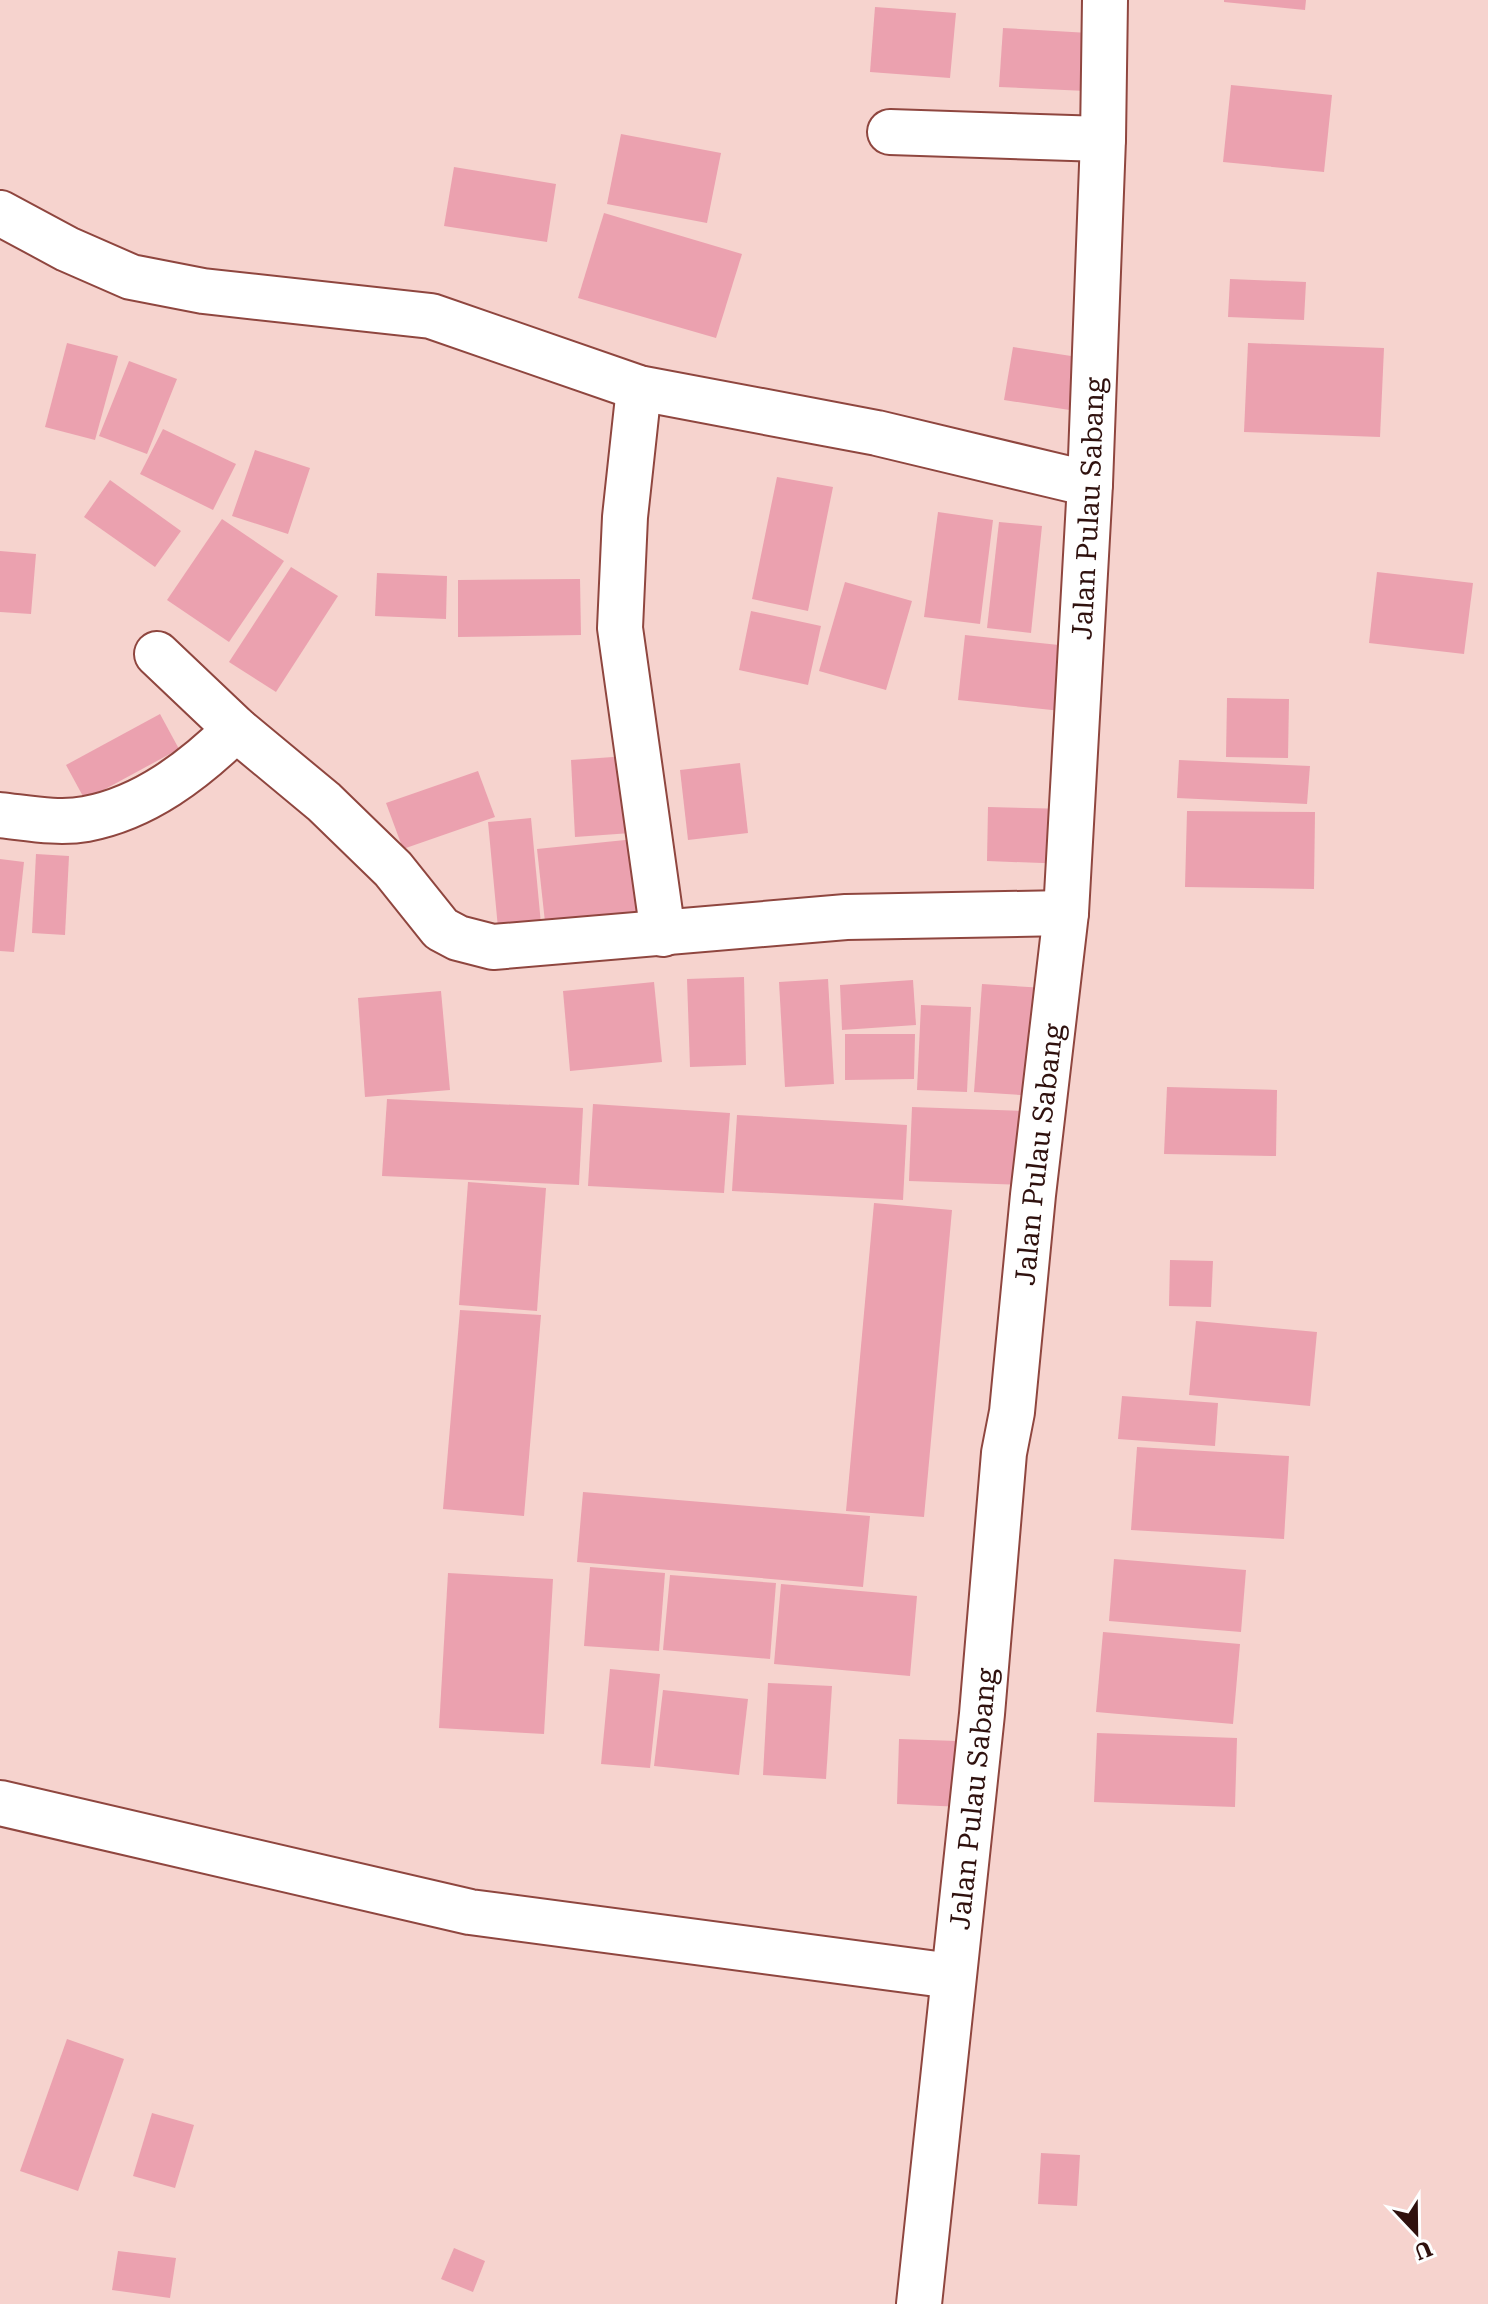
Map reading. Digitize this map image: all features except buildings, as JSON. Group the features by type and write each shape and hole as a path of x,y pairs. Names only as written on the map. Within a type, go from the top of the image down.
{"street":[{"name":"Jalan Pulau Sabang","path":"919,2304 982,1714 1004,1453 1012,1412 1033,1195 1066,913 1090,484 1105,0"},
{"path":"890,132 1103,139"},
{"path":"0,213 67,249 131,277 203,291 431,316 639,388 877,433 1090,484"},
{"path":"639,388 625,517 620,628 663,934"},
{"path":"157,654 236,729 324,802 393,869 441,929 458,938 493,947 846,917 1066,913"},
{"path":"0,815 44,820 84,819 114,811 146,798 181,777 205,760 236,729"},
{"path":"0,1803 470,1912 952,1976"}]}
